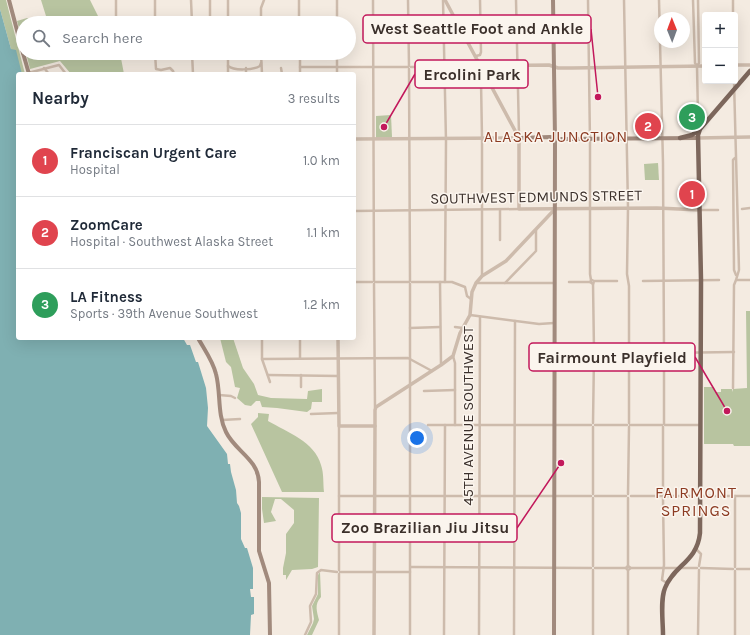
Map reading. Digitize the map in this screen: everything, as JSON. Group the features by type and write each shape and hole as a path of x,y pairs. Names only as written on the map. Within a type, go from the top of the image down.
{"main road":[{"path":"9,0 16,26"},
{"path":"553,0 555,138 554,635"},
{"path":"25,60 28,72"},
{"path":"680,138 692,135 702,127 750,71"},
{"path":"663,635 663,597 667,583 696,549 700,533 700,210 698,138 702,127"},
{"path":"519,138 698,138"},
{"path":"199,340 216,372 222,420 227,433 231,440 252,461 258,473 259,551 269,583 270,635"}],"street":[{"path":"116,0 116,16"},
{"path":"155,0 155,16"},
{"path":"191,0 192,16"},
{"path":"210,0 210,16"},
{"path":"228,0 228,16"},
{"path":"261,16 261,8 264,0"},
{"path":"299,0 300,16"},
{"path":"337,0 337,16"},
{"path":"373,0 375,410 374,635"},
{"path":"408,0 410,139 410,635"},
{"path":"444,0 482,66 519,138"},
{"path":"444,0 446,138 445,282"},
{"path":"476,56 480,55 481,52 480,0"},
{"path":"516,0 519,209"},
{"path":"588,0 590,274 592,282 594,353 593,635"},
{"path":"624,0 629,353 628,635"},
{"path":"659,0 659,12"},
{"path":"694,0 694,63 697,66"},
{"path":"698,0 698,116 702,127"},
{"path":"733,0 733,12"},
{"path":"660,48 664,281 662,580 667,583"},
{"path":"155,60 156,69 161,70 170,68 173,72"},
{"path":"192,60 193,72"},
{"path":"228,60 228,72"},
{"path":"300,60 300,72"},
{"path":"337,60 337,72"},
{"path":"228,66 232,68 255,68 260,66 261,63"},
{"path":"261,63 262,72"},
{"path":"31,72 59,65 64,72"},
{"path":"738,65 750,65"},
{"path":"300,67 549,66 589,68 702,66"},
{"path":"44,68 47,72"},
{"path":"281,68 282,72"},
{"path":"482,276 481,81 487,76"},
{"path":"733,388 734,285 736,280 734,270 734,84"},
{"path":"513,126 517,124 518,119"},
{"path":"698,138 750,137"},
{"path":"356,139 519,138"},
{"name":"SOUTHWEST EDMUNDS STREET","path":"356,211 628,208 718,210"},
{"path":"742,208 750,208"},
{"path":"375,410 379,404 441,365 452,356 470,315 472,292 476,283 482,276 506,260 555,209"},
{"path":"500,210 500,240"},
{"path":"505,283 536,251 536,229"},
{"path":"643,281 719,280"},
{"path":"736,280 750,280"},
{"path":"569,282 618,281"},
{"path":"356,282 455,282 465,287 467,296 471,299"},
{"path":"440,282 441,365"},
{"path":"476,283 555,283"},
{"path":"470,315 539,324 555,323"},
{"name":"45TH AVENUE SOUTHWEST","path":"479,635 480,317"},
{"path":"514,635 515,321"},
{"path":"454,327 463,328"},
{"path":"410,328 440,328"},
{"path":"262,340 262,359 270,382"},
{"path":"300,340 300,358"},
{"path":"338,340 339,635"},
{"path":"555,353 734,352"},
{"path":"452,356 455,363 455,425"},
{"path":"262,359 410,358 432,370"},
{"path":"268,375 338,376"},
{"path":"301,375 301,387"},
{"path":"424,391 455,390"},
{"path":"219,395 231,396 235,398"},
{"path":"311,414 338,414"},
{"path":"222,420 240,419"},
{"path":"428,424 700,425"},
{"path":"444,635 445,425"},
{"path":"339,426 375,426"},
{"path":"339,496 750,496"},
{"path":"735,496 735,635"},
{"path":"696,549 700,554 698,635"},
{"path":"410,567 750,568"},
{"path":"305,635 311,622 310,606 316,594 317,576 319,571 410,572"}],"green space":[{"path":"0,0 6,0 16,39 16,59 11,49 0,9"},
{"path":"41,0 90,0 98,16 46,16"},
{"path":"16,60 21,60 24,72 21,72"},
{"path":"28,60 121,60 124,72 69,72 60,61 30,69"},
{"path":"391,115 392,137 376,138 376,116"},
{"path":"658,163 659,180 645,180 644,164"},
{"path":"746,311 750,311 750,446 734,446 733,444 704,444 704,387 714,387 715,392 721,392 721,389 732,389 733,392 733,389 747,388"},
{"path":"220,340 234,340 243,368 254,384 258,395 271,398 307,399 308,391 322,389 322,402 312,402 311,409 307,412 262,407 260,401 256,401 251,406 245,405 237,398 240,388 235,387 231,367 226,362"},
{"path":"258,413 269,414 268,421 299,438 313,450 318,457 322,468 324,492 282,492 251,424 258,417"},
{"path":"262,497 319,498 318,567 312,569 292,570 286,580 286,575 283,575 283,568 286,553 286,534 294,523 294,510 281,499 275,499 271,512 276,521 264,523"},
{"path":"320,572 321,597 317,602 317,614 319,620 312,635 307,635 314,619 312,606 318,594 318,575"}],"water":[{"path":"0,9 11,49 16,50 16,60 18,60 22,72 16,72 16,340 184,340 187,345 190,345 196,362 198,362 206,388 208,408 207,426 227,454 228,464 230,464 236,490 237,503 241,513 241,539 245,548 247,548 253,568 253,589 250,589 251,597 254,597 254,614 251,615 250,635 0,635"}],"place":[{"name":"West Seattle Foot and Ankle","path":"598,97"},
{"name":"LA Fitness","path":"692,117"},
{"name":"ZoomCare","path":"648,126"},
{"name":"Ercolini Park","path":"384,127"},
{"name":"Franciscan Urgent Care","path":"692,194"},
{"name":"Fairmount Playfield","path":"727,411"},
{"name":"Zoo Brazilian Jiu Jitsu","path":"561,463"}],"district":[{"name":"ALASKA JUNCTION","path":"556,136"},
{"name":"FAIRMONT SPRINGS","path":"696,501"}]}
